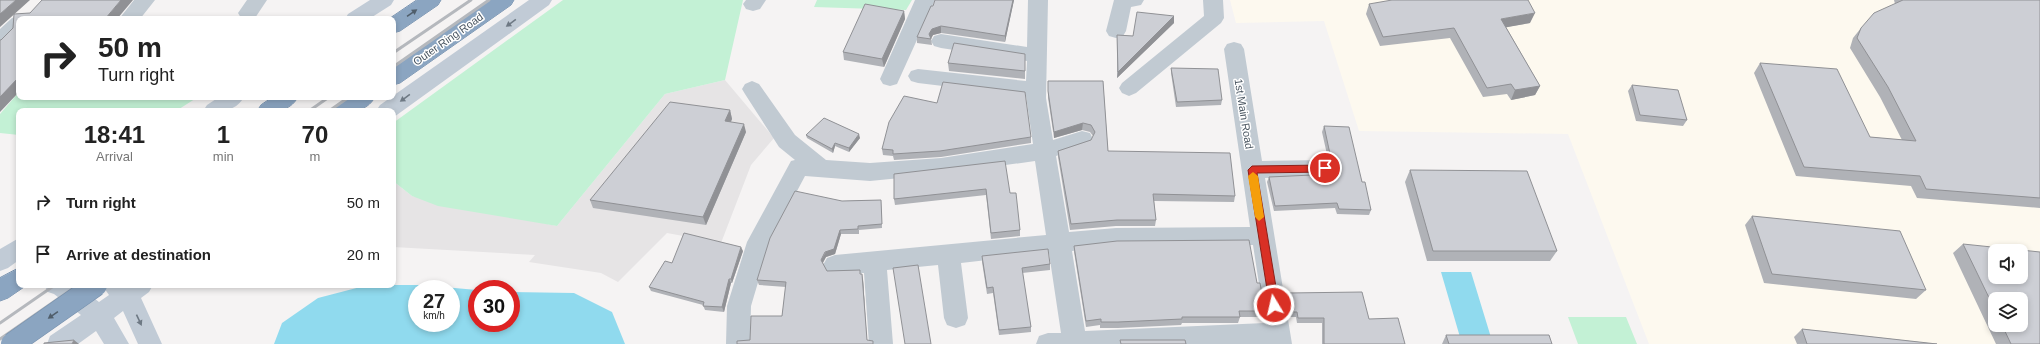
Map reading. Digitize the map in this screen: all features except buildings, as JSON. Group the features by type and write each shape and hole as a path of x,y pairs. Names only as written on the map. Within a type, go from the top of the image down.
{"highway":[{"path":"396,24 431,0"},
{"name":"Outer Ring Road","path":"396,76 504,0"},
{"path":"349,108 361,100"},
{"path":"0,291 16,280"},
{"path":"12,344 92,288"}],"street":[{"path":"132,16 145,0"},
{"path":"360,16 384,0"},
{"path":"391,108 542,0"},
{"path":"890,79 925,0"},
{"path":"1038,0 1036,90 1075,343"},
{"path":"1116,31 1123,1 1134,0"},
{"path":"1128,88 1214,18 1213,0"},
{"path":"0,40 16,26"},
{"path":"942,41 1036,55"},
{"name":"1st Main Road","path":"1234,49 1279,338"},
{"path":"918,76 1036,90"},
{"path":"752,89 787,141 821,169"},
{"path":"218,108 230,100"},
{"path":"738,344 739,306 759,242 798,167 870,172 890,171 940,166 1045,151 1082,139"},
{"path":"1252,170 1325,168"},
{"path":"835,265 948,255 1116,237 1262,236"},
{"path":"0,242 16,247"},
{"path":"0,261 16,250"},
{"path":"948,255 956,318"},
{"path":"875,262 881,344"},
{"path":"0,275 16,278"},
{"path":"64,288 100,316 117,344"},
{"path":"59,344 100,316 128,288 150,344"},
{"path":"1048,344 1279,338"}],"shaded area":[{"path":"1230,0 2040,0 2040,344 1649,344 1568,134 1359,131 1324,21 1236,23"},
{"path":"725,80 774,138 751,165 721,243 667,233 618,282 601,273 529,262 535,255 396,247 396,183 412,196 557,226 665,94"}],"green space":[{"path":"563,0 743,0 725,80 665,94 557,226 438,206 412,196 396,183 396,121"},
{"path":"817,0 912,0 906,10 814,7"},
{"path":"16,95 16,100 193,100 181,108 16,108 16,135 0,133 0,114"},
{"path":"1568,317 1626,317 1637,344 1578,344"}],"water":[{"path":"1441,272 1471,272 1493,344 1462,344"},
{"path":"396,285 408,285 408,332 460,332 460,288 468,289 468,332 520,332 520,292 574,293 612,312 625,344 274,344 282,323 318,298 356,288 396,288"}],"railway":[{"path":"396,51 471,0"},
{"path":"396,65 489,0"},
{"path":"313,108 325,100"},
{"path":"333,108 345,100"},
{"path":"0,323 51,288"},
{"path":"0,339 74,288"}],"slow traffic":[{"path":"1253,176 1259,217"}],"route":[{"path":"1274,305 1252,170 1325,168"}]}
